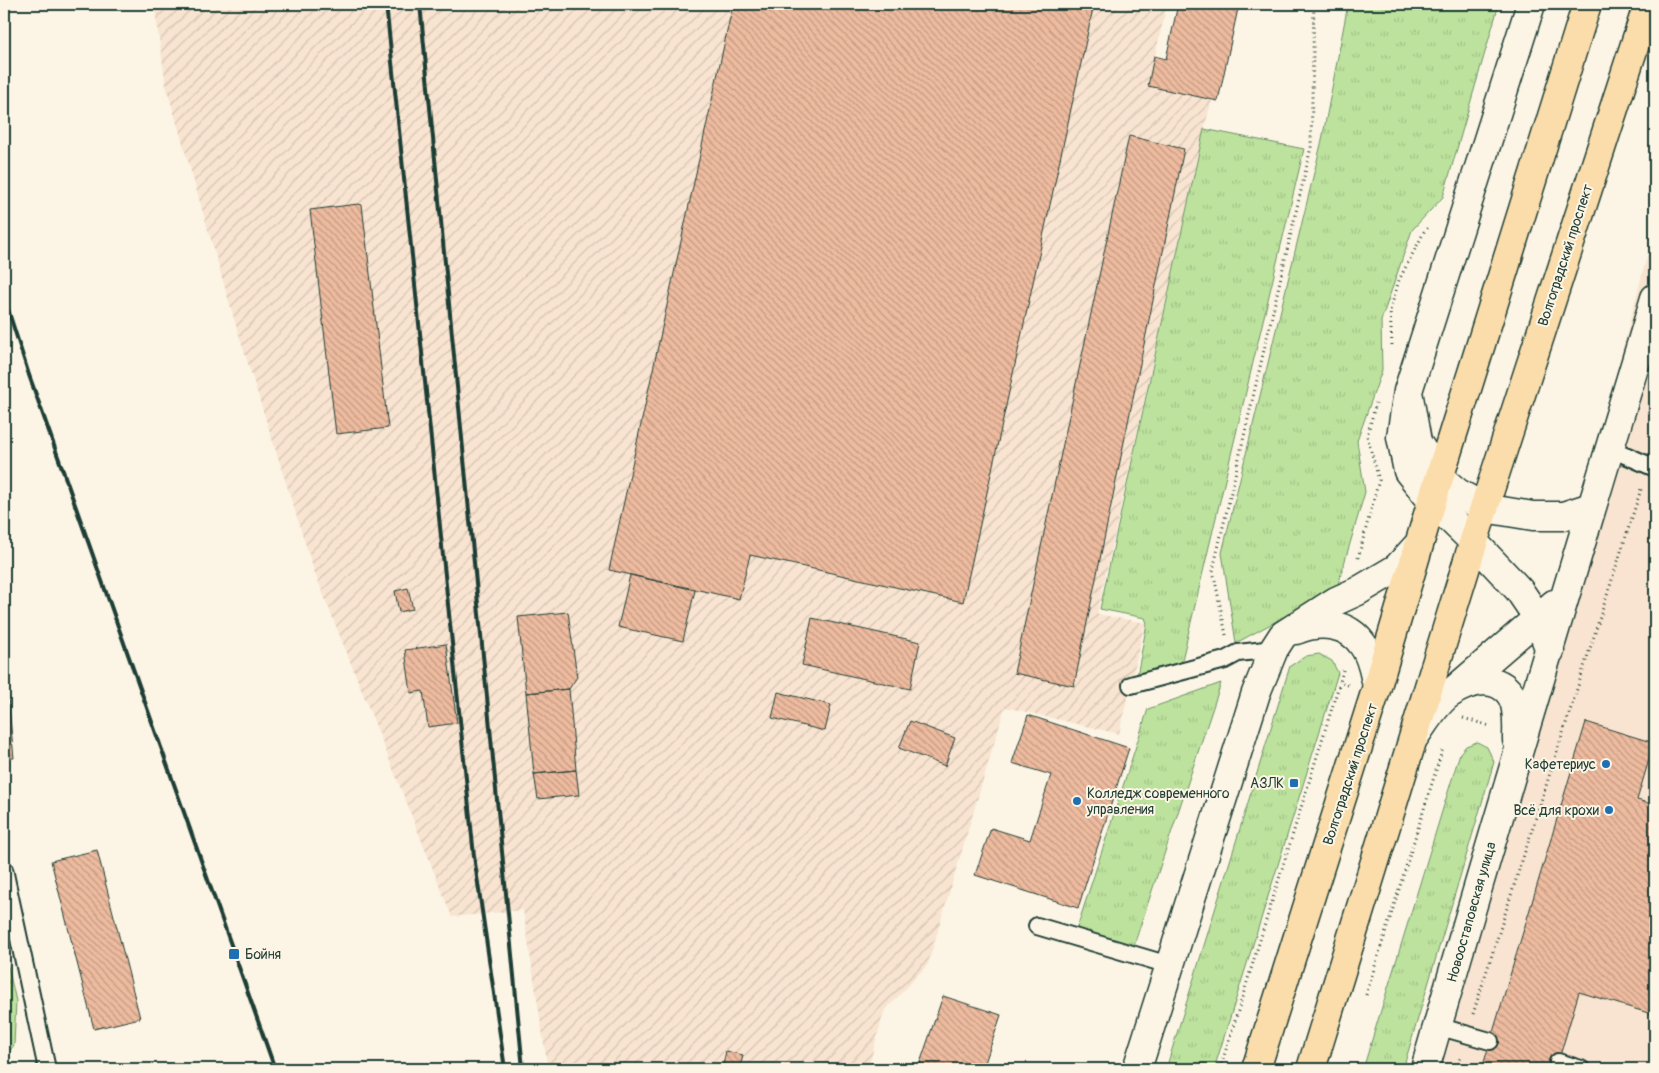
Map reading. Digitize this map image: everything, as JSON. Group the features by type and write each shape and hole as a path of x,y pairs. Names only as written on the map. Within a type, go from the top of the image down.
{"main road":[{"path":"1531,4 1408,391 1417,442 1435,489 1473,541 1519,590 1538,618 1550,651"},
{"name":"Волгоградский проспект","path":"1256,1069 1377,686 1435,489 1586,4"},
{"name":"Волгоградский проспект","path":"1311,1069 1473,541 1648,4"},
{"path":"1435,489 1458,493 1484,508 1533,516 1563,516 1591,508 1655,298"},
{"name":"Новоостаповская улица","path":"1425,1069 1591,508"},
{"path":"1137,1069 1256,693 1279,642 1336,601 1358,591 1397,568 1419,544"},
{"path":"1413,739 1434,709 1449,694 1566,595"},
{"path":"1279,642 1303,627 1318,624 1335,626 1351,632 1364,646 1371,661 1377,686"},
{"path":"1449,694 1473,682 1487,680 1500,684 1511,696 1517,714 1517,755"}],"lane":[{"path":"1609,448 1652,467"},
{"path":"1131,684 1225,660 1238,653 1279,642"},
{"path":"4,868 47,1069"},
{"path":"1037,926 1169,965"},
{"path":"1437,1026 1490,1041"},
{"path":"1558,1062 1581,1069"}],"path":[{"path":"1238,653 1230,650 1213,570 1311,147 1314,4"},
{"path":"1457,1069 1652,467"},
{"path":"1220,1069 1340,682"},
{"path":"1363,1004 1444,743"}],"shaded area":[{"path":"154,4 1167,4 1148,86 1212,100 1097,614 1145,623 1119,734 1005,707 928,964 884,1012 868,1069 548,1069 523,910 452,917 314,571 237,329 166,86"},
{"path":"1655,225 1655,1069 1435,1069"}],"green space":[{"path":"1348,4 1499,4 1443,197 1412,230 1381,321 1382,370 1357,441 1365,492 1337,588 1236,643 1222,553 1322,140"},
{"path":"1204,129 1304,149 1181,664 1137,676 1147,623 1145,618 1100,609"},
{"path":"1319,654 1332,661 1338,673 1214,1069 1166,1069 1290,666 1306,656"},
{"path":"1221,683 1133,948 1076,931 1148,709"},
{"path":"1477,742 1487,747 1494,762 1403,1069 1363,1069 1460,753 1466,746"},
{"path":"4,949 16,1001 14,1045 4,1059"}],"building":[{"path":"733,4 1094,4 963,602 750,555 739,599 609,570"},
{"path":"1178,4 1239,4 1218,101 1148,86 1154,56 1166,59"},
{"path":"1129,136 1184,149 1074,686 1014,673"},
{"path":"362,205 388,428 336,434 310,210"},
{"path":"630,575 695,590 683,641 618,627"},
{"path":"408,588 413,609 399,612 395,591"},
{"path":"568,612 577,677 569,689 526,693 518,617"},
{"path":"812,618 920,642 910,689 802,665"},
{"path":"446,644 457,723 428,727 423,691 411,693 405,650"},
{"path":"4,657 14,758 4,759"},
{"path":"569,689 576,770 534,774 526,693"},
{"path":"778,692 831,705 825,731 772,718"},
{"name":"Колледж современного управления","path":"1028,715 1129,748 1078,908 975,875 991,828 1030,840 1051,775 1012,763"},
{"path":"910,721 955,738 945,766 899,748"},
{"path":"1586,722 1654,743 1637,800 1655,805 1655,1015 1579,992 1556,1069 1482,1069"},
{"path":"576,770 579,795 538,799 534,774"},
{"path":"97,850 140,1018 94,1029 51,861"},
{"path":"943,996 1001,1015 983,1069 918,1069"},
{"path":"726,1051 743,1055 740,1068 723,1065"}],"railway":[{"path":"386,4 474,856 505,1069"},
{"path":"420,4 523,1069"},
{"path":"4,297 29,375 275,1069"}],"place":[{"name":"Кафетериус","path":"1606,764"},
{"name":"АЗЛК","path":"1294,783"},
{"name":"Колледж современного управления","path":"1077,801"},
{"name":"Всё для крохи","path":"1609,810"},
{"name":"Бойня","path":"234,954"}]}
